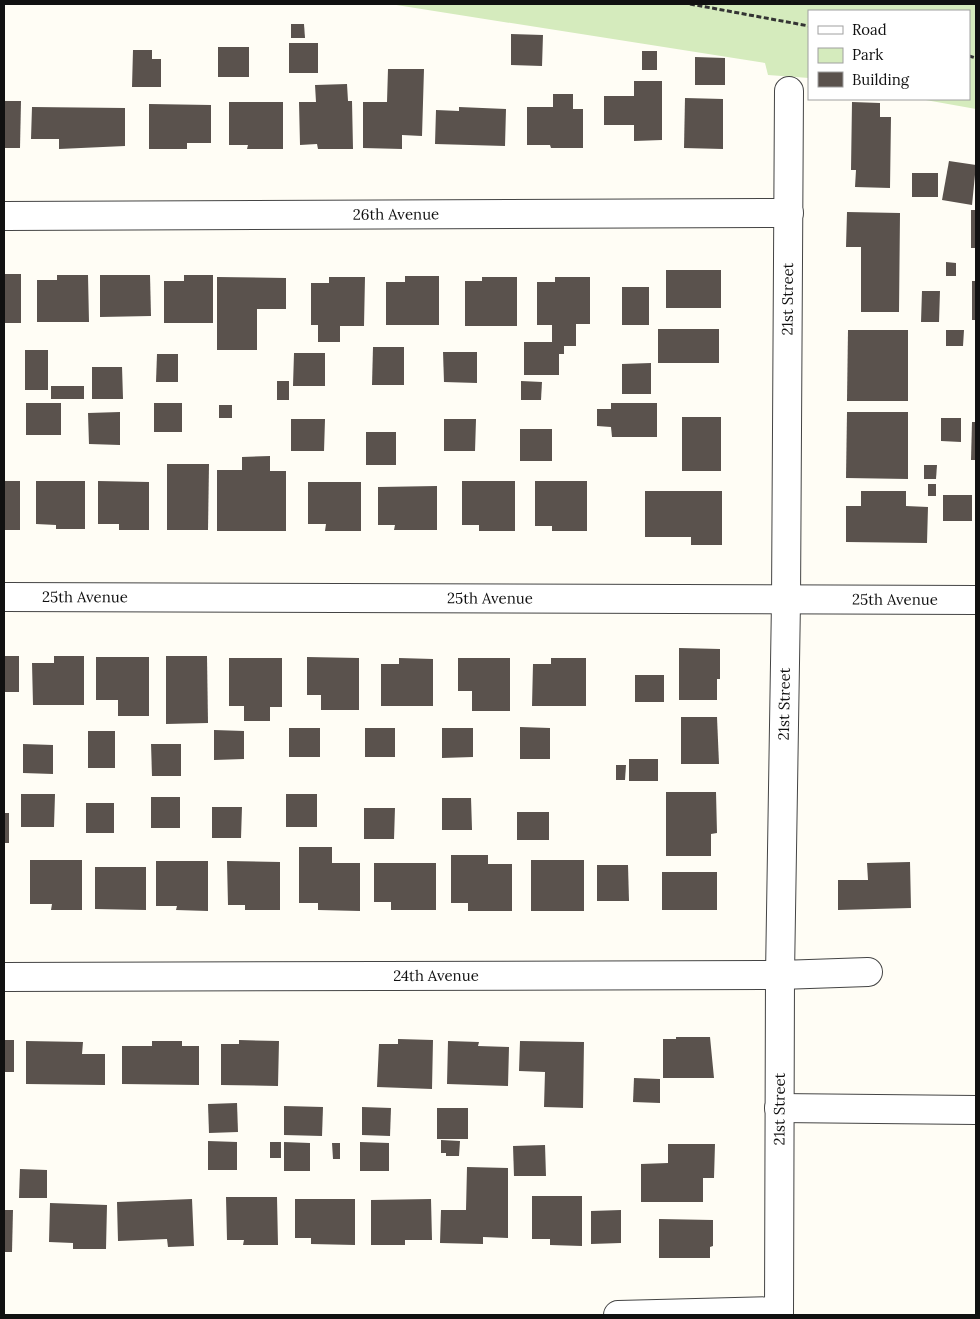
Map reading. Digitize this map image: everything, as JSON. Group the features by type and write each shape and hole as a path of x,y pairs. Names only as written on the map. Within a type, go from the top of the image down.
{"street":[{"name":"21st Street","path":"779,1313 780,975 786,601 789,92"},
{"name":"26th Avenue","path":"4,216 789,213"},
{"name":"25th Avenue","path":"4,597 786,601 976,600"},
{"name":"24th Avenue","path":"4,976 780,975 868,972"},
{"path":"779,1108 976,1110"},
{"path":"618,1315 779,1313"}],"path":[{"path":"690,4 808,26"}],"green space":[{"path":"390,4 976,4 976,109 926,100 970,100 970,10 808,10 808,78 768,75 765,63"}],"building":[{"path":"291,24 304,24 305,38 291,38"},
{"path":"511,34 543,35 542,66 511,65"},
{"path":"289,43 318,43 318,73 289,73"},
{"path":"218,47 249,47 249,77 218,77"},
{"path":"133,50 152,50 152,59 161,59 161,87 132,87"},
{"path":"642,51 657,51 657,70 642,70"},
{"path":"695,57 725,58 725,85 695,85"},
{"path":"388,69 424,69 422,136 402,135 402,149 363,148 363,102 387,102"},
{"path":"634,81 662,81 662,140 634,141 634,125 604,125 604,96 634,96"},
{"path":"347,84 348,101 352,101 353,149 318,149 317,144 300,145 299,102 316,102 315,85"},
{"path":"553,94 573,94 573,109 583,109 583,148 551,148 550,145 527,145 527,107 553,107"},
{"path":"685,98 723,99 723,149 684,148"},
{"path":"4,101 21,101 20,148 4,148"},
{"path":"229,102 283,102 283,149 247,149 248,145 229,145"},
{"path":"852,102 880,103 880,117 891,117 890,188 855,187 856,170 851,170"},
{"path":"149,104 211,105 211,143 187,143 187,149 149,149"},
{"path":"32,107 125,108 125,146 59,149 59,139 31,139"},
{"path":"459,107 506,109 505,146 435,144 436,110 459,111"},
{"path":"949,161 976,165 972,205 942,200"},
{"path":"912,173 938,173 938,197 912,197"},
{"path":"971,210 976,210 976,248 971,248"},
{"path":"847,212 900,213 899,312 861,312 861,247 846,247"},
{"path":"946,262 956,263 956,276 946,276"},
{"path":"666,270 721,270 721,308 666,308"},
{"path":"4,274 21,274 21,323 4,323"},
{"path":"57,275 88,275 89,322 37,322 37,280 57,280"},
{"path":"100,275 150,275 151,316 100,317"},
{"path":"184,275 213,275 213,323 164,323 164,281 184,281"},
{"path":"405,276 439,276 439,325 386,325 386,282 405,282"},
{"path":"217,277 286,278 286,309 257,309 257,350 217,350"},
{"path":"329,277 365,277 364,326 340,326 340,342 318,342 318,325 311,325 311,283 329,283"},
{"path":"482,277 517,277 517,326 465,326 465,281 482,281"},
{"path":"555,277 590,277 590,324 576,324 576,346 564,346 564,354 559,354 559,375 524,375 524,342 552,342 552,325 537,325 537,282 555,282"},
{"path":"972,281 976,281 976,320 972,320"},
{"path":"622,287 649,287 649,325 622,325"},
{"path":"922,291 940,291 939,322 921,322"},
{"path":"658,329 719,329 719,363 658,363"},
{"path":"848,330 908,330 908,401 847,401"},
{"path":"946,330 964,330 963,346 946,346"},
{"path":"373,347 404,347 404,385 372,385"},
{"path":"25,350 48,350 48,390 25,390"},
{"path":"443,352 477,352 477,383 444,382"},
{"path":"294,353 325,353 325,386 293,386"},
{"path":"157,354 178,354 178,382 156,382"},
{"path":"651,363 651,394 622,394 622,364"},
{"path":"92,367 122,367 123,399 92,399"},
{"path":"277,381 289,381 289,400 277,400"},
{"path":"521,381 542,382 541,400 521,400"},
{"path":"51,386 84,386 84,399 51,399"},
{"path":"26,403 61,403 61,435 26,435"},
{"path":"154,403 182,403 182,432 154,432"},
{"path":"611,403 657,403 657,437 612,437 611,427 597,426 597,409 611,409"},
{"path":"219,405 232,405 232,418 219,418"},
{"path":"120,412 120,445 89,444 88,413"},
{"path":"847,412 908,412 908,479 846,478"},
{"path":"682,417 721,417 721,471 682,471"},
{"path":"941,418 961,418 961,442 941,441"},
{"path":"291,419 325,419 324,451 291,451"},
{"path":"444,419 476,419 475,451 444,451"},
{"path":"972,422 976,422 976,460 971,460"},
{"path":"520,429 552,429 552,461 520,461"},
{"path":"366,432 396,432 396,465 366,465"},
{"path":"270,456 270,471 286,471 286,531 217,531 217,470 242,470 242,457"},
{"path":"167,464 209,464 208,530 167,530"},
{"path":"924,465 937,465 936,479 924,479"},
{"path":"4,481 20,481 20,530 4,530"},
{"path":"36,481 85,481 85,529 56,529 56,525 36,524"},
{"path":"98,481 149,482 149,530 119,530 119,524 98,524"},
{"path":"462,481 515,481 515,531 479,531 479,525 462,525"},
{"path":"535,481 587,481 587,531 552,531 552,526 535,526"},
{"path":"308,482 361,482 361,531 325,531 326,524 308,524"},
{"path":"928,484 936,484 936,496 928,496"},
{"path":"437,486 437,530 394,530 395,525 378,525 378,487"},
{"path":"645,491 722,491 722,545 691,545 691,537 645,537"},
{"path":"861,491 906,491 906,506 928,507 927,543 846,542 846,506 861,506"},
{"path":"943,495 972,495 972,521 943,521"},
{"path":"679,648 720,649 720,679 717,679 717,700 679,700"},
{"path":"4,656 19,656 19,692 4,692"},
{"path":"54,656 84,656 84,705 33,705 32,663 54,663"},
{"path":"166,656 207,656 208,723 166,724"},
{"path":"96,657 149,657 149,716 118,716 118,700 96,700"},
{"path":"307,657 359,658 359,710 321,710 321,695 307,695"},
{"path":"229,658 282,658 282,707 270,707 270,721 244,721 244,706 229,706"},
{"path":"399,658 433,659 433,706 381,706 381,664 399,664"},
{"path":"458,658 510,658 510,711 472,711 472,691 458,691"},
{"path":"551,658 586,658 586,706 532,706 533,664 551,664"},
{"path":"635,675 664,675 664,702 635,702"},
{"path":"681,717 717,717 719,764 681,764"},
{"path":"520,727 550,728 550,759 520,759"},
{"path":"289,728 320,728 320,757 289,757"},
{"path":"365,728 395,728 395,757 365,757"},
{"path":"442,728 473,728 473,757 442,758"},
{"path":"214,730 244,731 244,759 214,760"},
{"path":"88,731 115,731 115,768 88,768"},
{"path":"23,744 53,745 53,774 23,773"},
{"path":"151,744 181,744 181,776 152,776"},
{"path":"629,759 658,759 658,781 629,781"},
{"path":"616,765 626,765 625,780 616,780"},
{"path":"666,792 716,792 717,833 711,834 711,856 666,856"},
{"path":"21,794 55,794 54,827 21,827"},
{"path":"286,794 317,794 317,827 286,827"},
{"path":"151,797 180,797 180,828 151,828"},
{"path":"442,798 471,798 472,830 442,830"},
{"path":"86,803 114,803 114,833 86,833"},
{"path":"212,807 242,807 241,838 212,838"},
{"path":"364,808 395,808 394,839 364,839"},
{"path":"517,812 549,812 549,840 517,840"},
{"path":"4,813 9,813 9,843 4,843"},
{"path":"299,847 332,847 332,863 360,863 360,911 318,910 318,903 299,903"},
{"path":"451,855 488,855 488,864 512,864 512,911 468,911 468,903 451,903"},
{"path":"30,860 82,860 82,910 51,910 52,904 30,904"},
{"path":"531,860 584,860 584,911 531,911"},
{"path":"156,861 208,861 208,911 176,910 177,906 156,906"},
{"path":"227,861 280,862 280,910 245,910 245,905 228,905"},
{"path":"910,862 911,908 838,910 838,880 868,880 867,863"},
{"path":"374,863 436,863 436,910 391,910 391,902 374,902"},
{"path":"597,865 628,865 629,901 597,901"},
{"path":"95,867 146,867 146,910 95,909"},
{"path":"662,872 717,872 717,910 662,910"},
{"path":"676,1037 710,1037 714,1078 663,1078 663,1039 676,1039"},
{"path":"398,1039 433,1040 432,1089 377,1087 379,1044 398,1044"},
{"path":"4,1040 14,1040 14,1072 4,1072"},
{"path":"239,1040 279,1041 278,1086 221,1085 221,1044 239,1044"},
{"path":"26,1041 83,1042 82,1054 105,1054 105,1085 26,1084"},
{"path":"152,1041 182,1041 182,1046 199,1046 199,1085 122,1084 122,1046 152,1046"},
{"path":"448,1041 479,1042 478,1046 509,1047 508,1086 447,1084"},
{"path":"520,1041 584,1042 583,1108 544,1107 545,1072 519,1071"},
{"path":"634,1078 660,1079 660,1103 633,1102"},
{"path":"237,1103 238,1132 209,1133 208,1104"},
{"path":"284,1106 323,1107 322,1136 284,1135"},
{"path":"362,1107 391,1108 390,1136 362,1135"},
{"path":"437,1108 468,1108 468,1139 437,1139"},
{"path":"441,1140 460,1141 459,1156 446,1156 446,1153 441,1153"},
{"path":"208,1141 237,1142 237,1170 208,1170"},
{"path":"270,1142 281,1142 281,1158 270,1158"},
{"path":"284,1142 310,1143 310,1171 284,1171"},
{"path":"360,1142 389,1143 389,1171 360,1171"},
{"path":"332,1143 340,1143 340,1159 333,1159"},
{"path":"668,1144 715,1144 714,1178 703,1178 703,1202 641,1202 641,1164 668,1163"},
{"path":"545,1145 546,1176 514,1176 513,1146"},
{"path":"467,1167 508,1168 508,1238 483,1237 483,1244 440,1243 441,1210 466,1210"},
{"path":"20,1169 47,1170 47,1198 19,1198"},
{"path":"532,1196 582,1196 582,1246 550,1245 550,1239 532,1239"},
{"path":"226,1197 277,1197 278,1245 243,1245 244,1240 227,1240"},
{"path":"192,1199 194,1246 168,1247 167,1239 118,1241 117,1202"},
{"path":"295,1199 355,1199 355,1245 311,1244 311,1238 295,1238"},
{"path":"431,1199 432,1240 405,1240 405,1245 371,1245 371,1200"},
{"path":"50,1203 107,1205 106,1249 73,1249 73,1243 49,1242"},
{"path":"4,1210 13,1210 12,1252 4,1252"},
{"path":"621,1210 621,1243 591,1244 591,1211"},
{"path":"659,1219 713,1220 713,1246 710,1247 710,1258 659,1258"}]}
